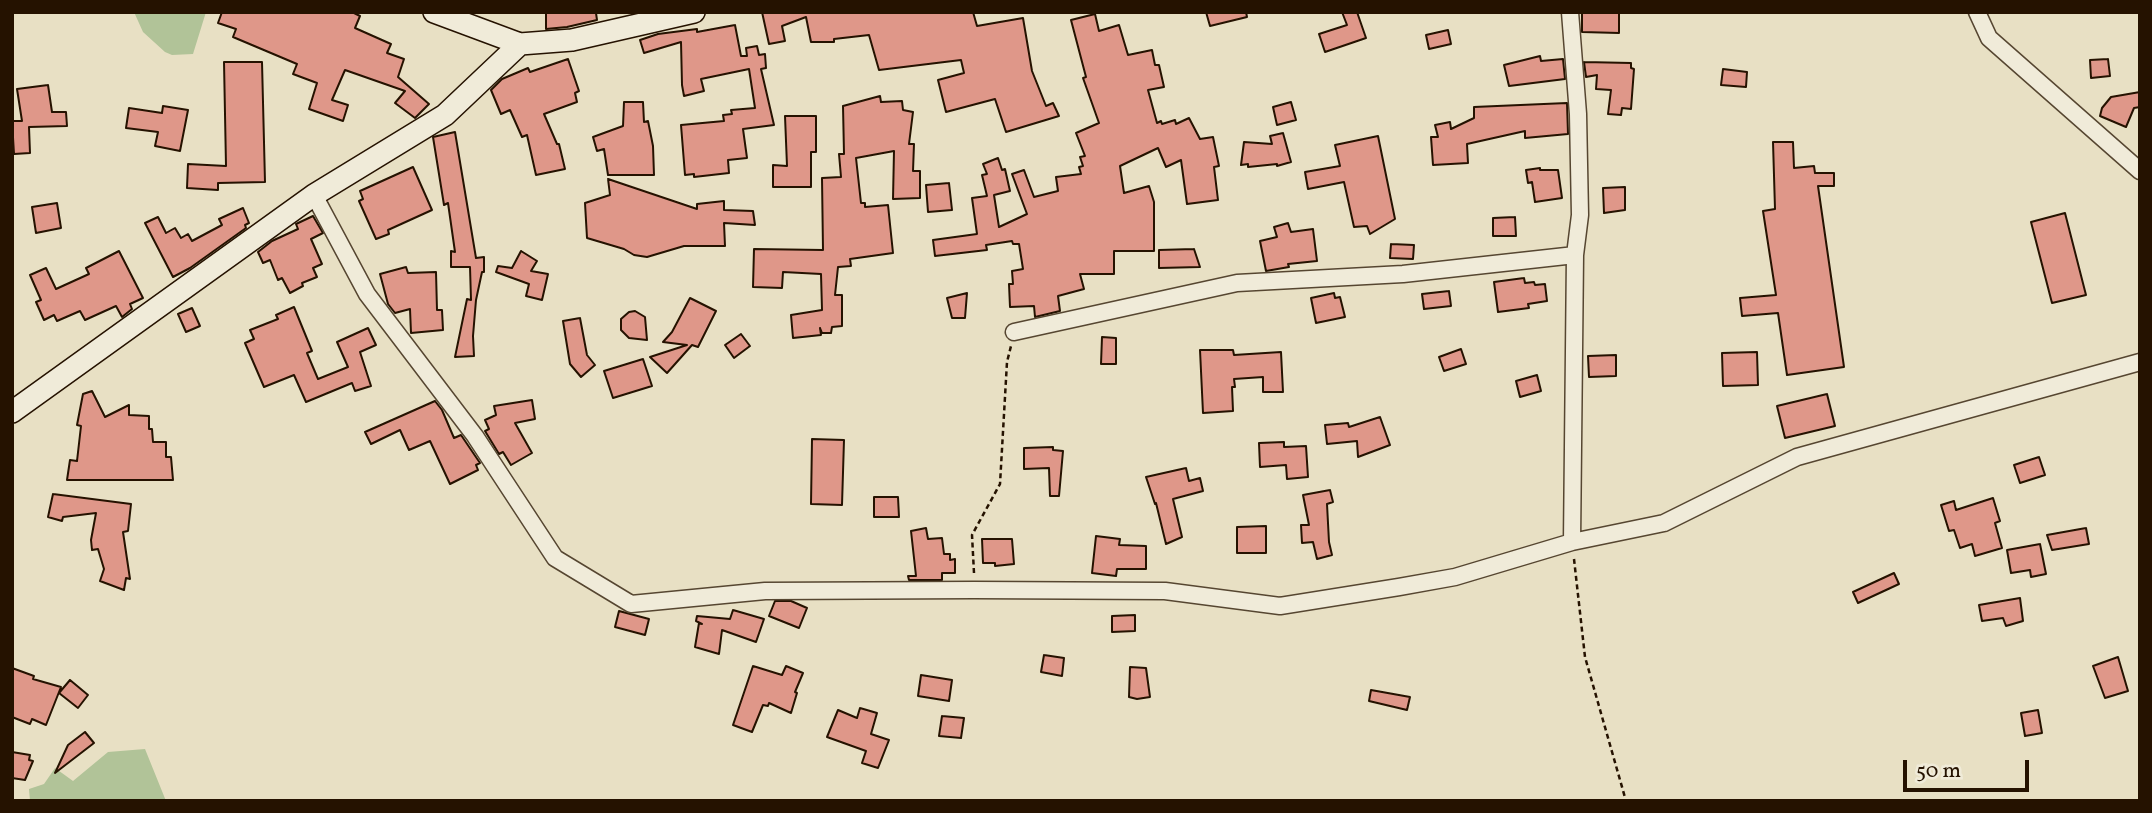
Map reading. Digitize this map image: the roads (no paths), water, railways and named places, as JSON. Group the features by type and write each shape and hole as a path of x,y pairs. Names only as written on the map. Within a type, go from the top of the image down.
{"street":[{"path":"434,12 520,44 572,40 694,12"},
{"path":"1570,12 1578,126 1580,215 1576,255 1572,542"},
{"path":"1977,12 1989,38 2140,171"},
{"path":"12,412 314,195 445,115 520,44"},
{"path":"314,195 367,294 475,436 555,558 631,604 765,591 974,590 1165,591 1280,606 1455,578 1572,542 1664,523 1797,457 2140,362"},
{"path":"1014,332 1237,283 1403,274 1576,255"}]}
